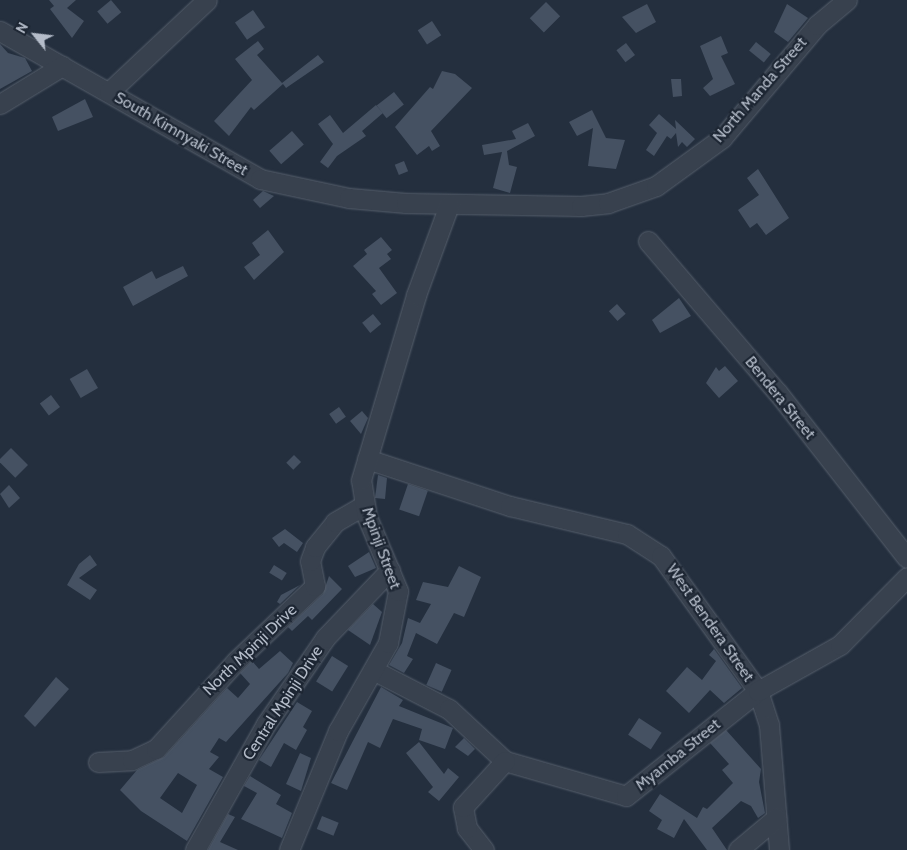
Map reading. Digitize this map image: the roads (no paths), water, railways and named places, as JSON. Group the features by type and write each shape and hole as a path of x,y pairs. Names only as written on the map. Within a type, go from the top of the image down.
{"street":[{"path":"109,92 207,0"},
{"name":"North Manda Street","path":"457,205 580,206 608,203 656,186 722,138 817,25 847,0"},
{"name":"South Kimnyaki Street","path":"0,32 260,179 349,198 457,205"},
{"path":"0,104 62,66"},
{"name":"Mpinji Street","path":"290,850 338,731 375,671 388,643 398,602 390,570 364,505 361,480 416,295 457,205"},
{"name":"Bendera Street","path":"648,241 778,393 907,558"},
{"name":"West Bendera Street","path":"367,459 510,506 642,540 674,570 758,692 769,725 779,850"},
{"name":"North Mpinji Drive","path":"98,762 132,760 156,749 236,661 315,586 310,562 315,547 335,522 364,505"},
{"name":"Central Mpinji Drive","path":"195,850 266,724 326,638 390,570"},
{"name":"Myamba Street","path":"375,671 449,709 505,761 626,796 758,692 840,644 907,577"},
{"path":"484,850 467,828 463,807 505,761"},
{"path":"738,850 776,818"}]}
